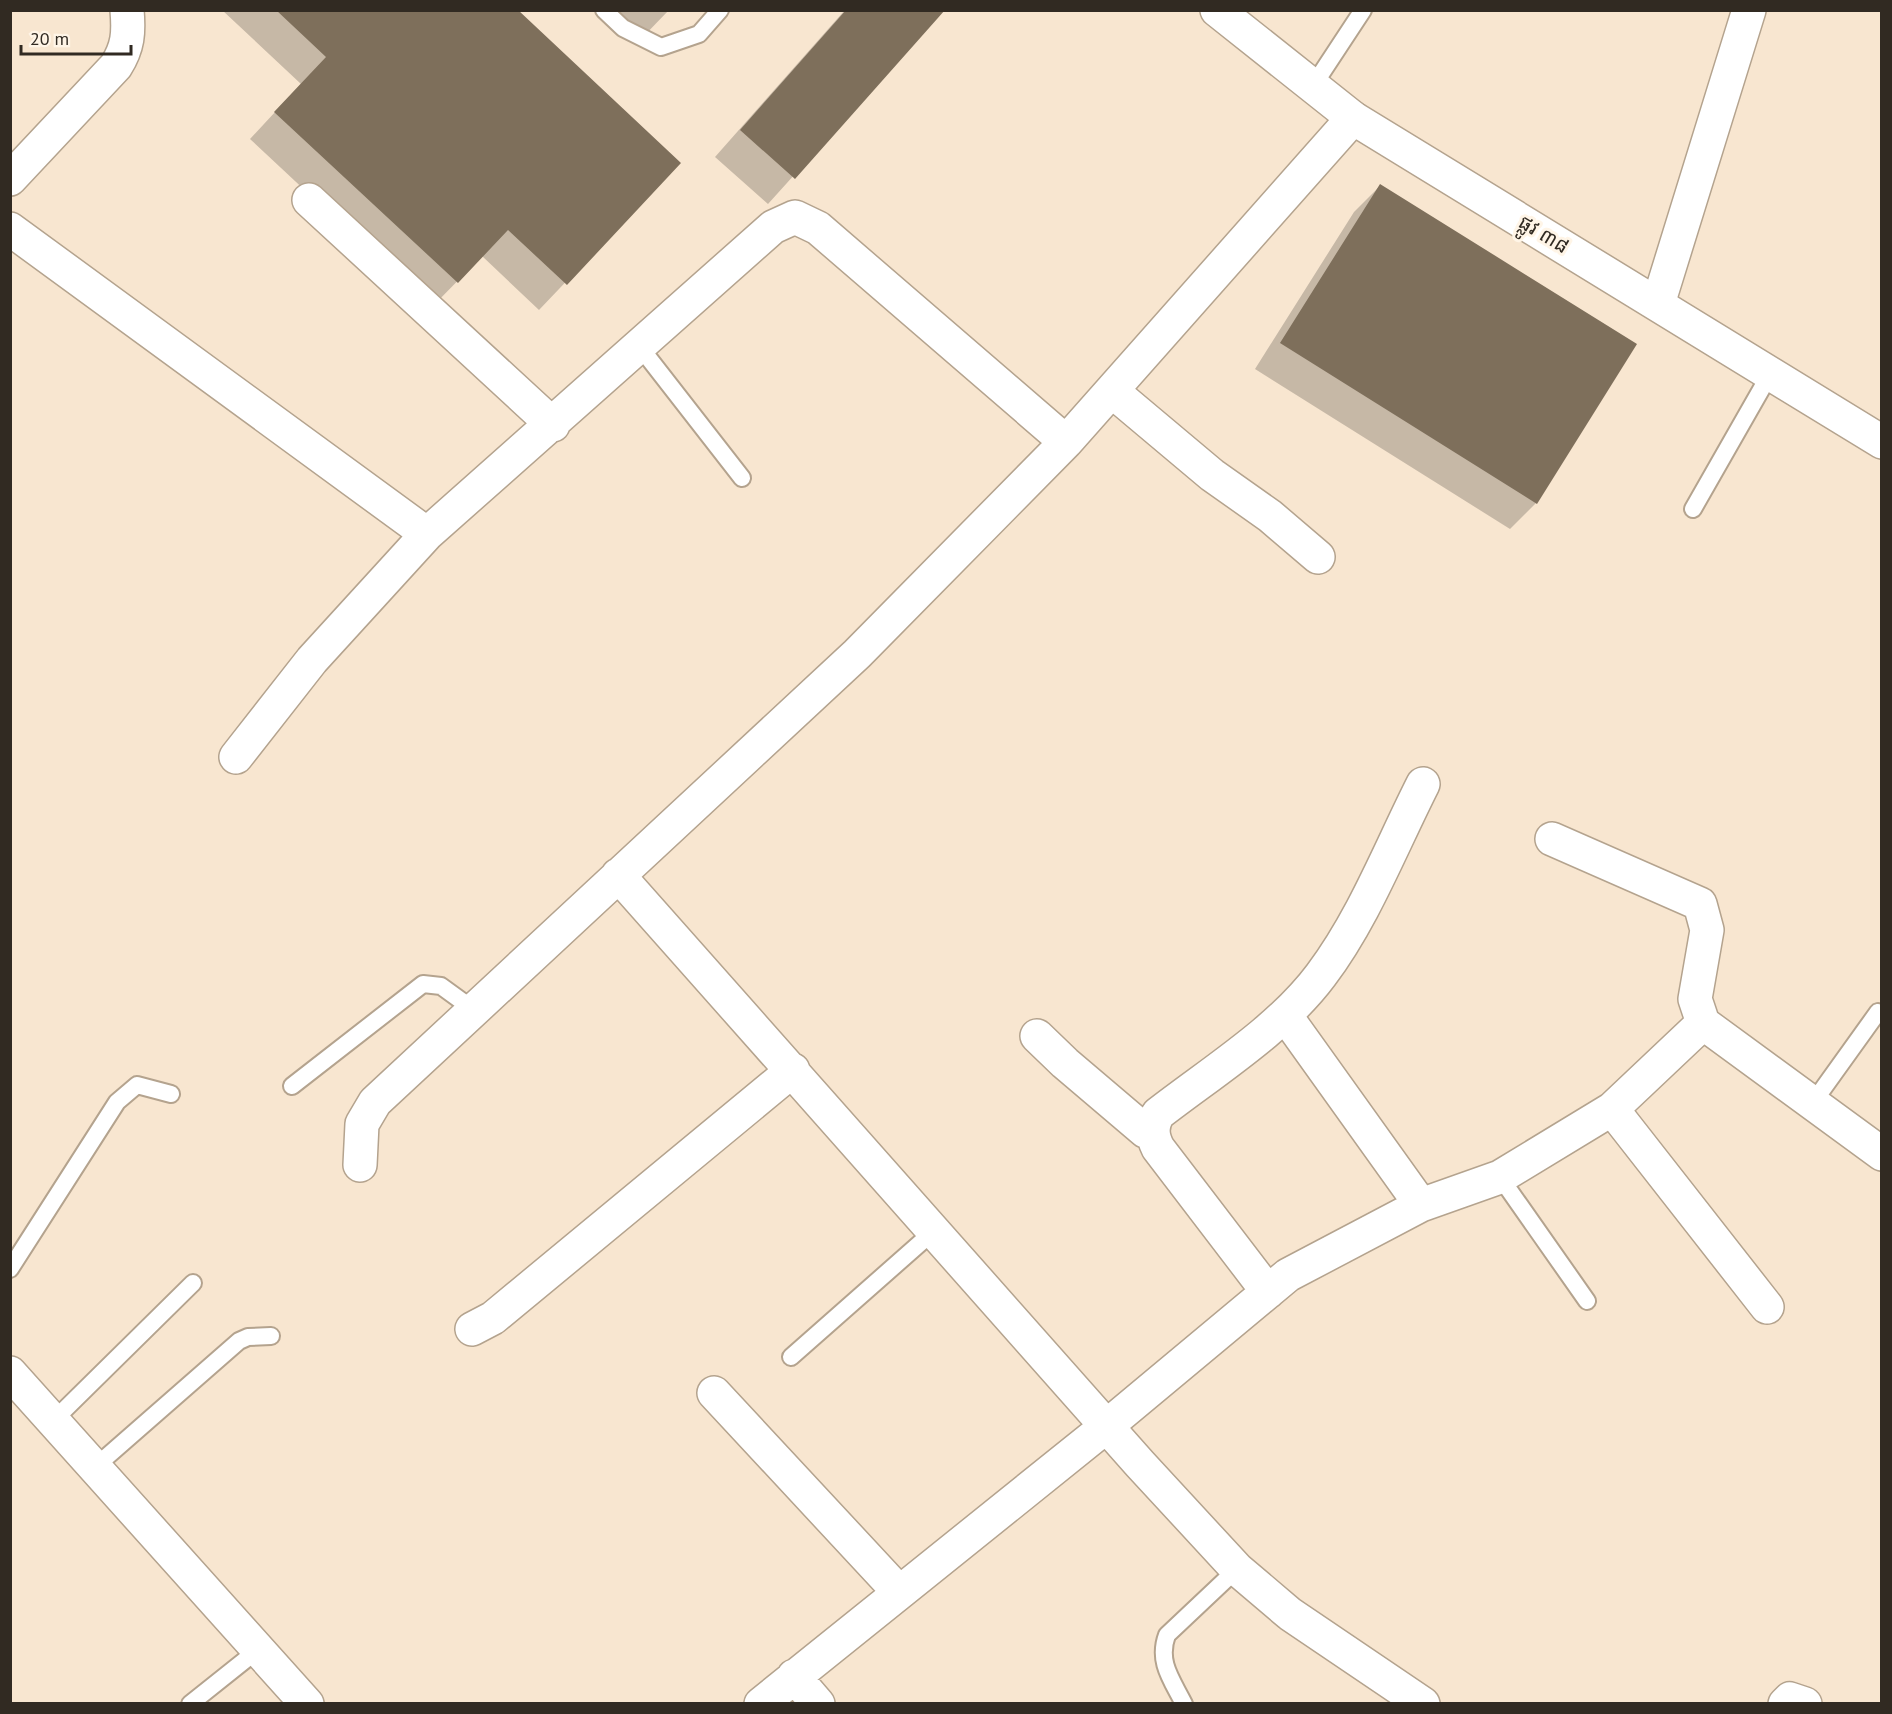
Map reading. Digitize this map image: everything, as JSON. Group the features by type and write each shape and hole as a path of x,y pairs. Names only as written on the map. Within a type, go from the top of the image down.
{"street":[{"path":"10,179 116,66 125,51 130,35 127,10"},
{"name":"ផ្លូវ ៣៨","path":"1217,10 1353,118 1881,442"},
{"path":"1658,304 1749,10"},
{"path":"360,1165 361,1131 365,1116 375,1102 857,654 1066,442 1353,118"},
{"path":"309,200 553,425"},
{"path":"236,757 312,660 427,534 553,425 773,227 795,217 818,228 1066,442"},
{"path":"10,229 427,534"},
{"path":"1112,391 1212,475 1270,516 1318,557"},
{"path":"1268,1292 1158,1148 1152,1129 1158,1114 1285,1015 1321,975 1350,929 1423,784"},
{"path":"1552,838 1700,904 1707,930 1695,999 1703,1023 1881,1154"},
{"path":"618,875 1238,1569 1290,1614 1423,1704"},
{"path":"1285,1015 1421,1205"},
{"path":"761,1704 1108,1425 1288,1275 1421,1205 1500,1177 1612,1109 1703,1023"},
{"path":"1037,1036 1145,1131 1152,1129"},
{"path":"472,1329 493,1318 793,1070"},
{"path":"1612,1109 1767,1307"},
{"path":"10,1372 307,1704"},
{"path":"714,1393 899,1592"},
{"path":"794,1676 818,1704"},
{"path":"1785,1704 1790,1699 1806,1704"}],"lane":[{"path":"604,10 623,28 661,47 699,34 720,10"},
{"path":"1313,86 1363,10"},
{"path":"640,347 742,478"},
{"path":"1693,509 1770,374"},
{"path":"292,1086 423,984 441,986 474,1010"},
{"path":"1812,1104 1878,1012"},
{"path":"10,1269 117,1102 137,1085 171,1094"},
{"path":"1500,1177 1587,1301"},
{"path":"791,1357 935,1230"},
{"path":"54,1420 193,1283"},
{"path":"95,1467 239,1341 249,1337 271,1336"},
{"path":"1184,1704 1164,1663 1161,1649 1167,1635 1238,1569"},
{"path":"190,1704 259,1649"}],"building":[{"path":"276,10 518,10 681,163 567,285 508,230 458,283 274,112 326,57"},
{"path":"846,10 945,10 795,179 740,130"},
{"path":"1380,184 1637,344 1537,504 1280,343"}]}
